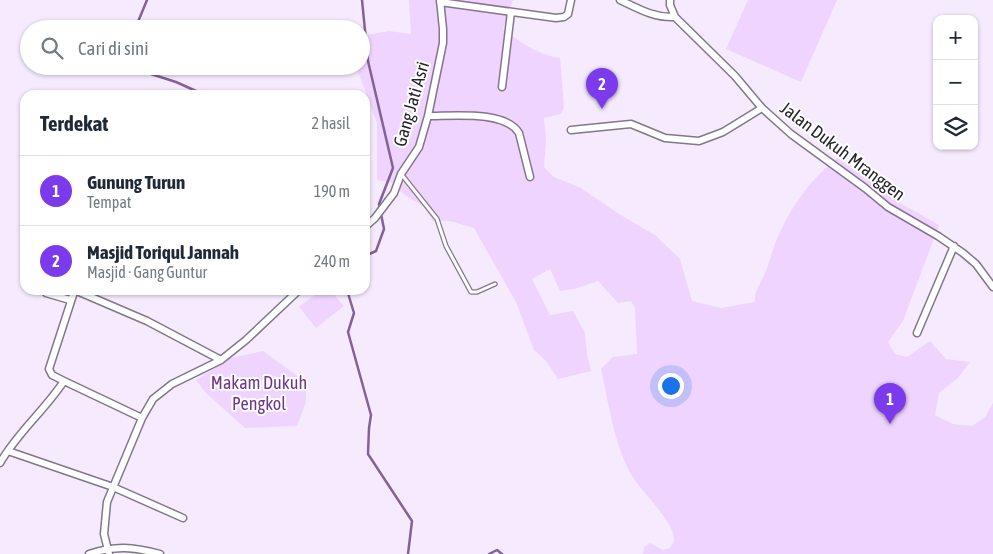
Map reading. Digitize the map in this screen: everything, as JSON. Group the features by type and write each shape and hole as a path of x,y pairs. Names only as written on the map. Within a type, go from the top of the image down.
{"street":[{"path":"440,1 556,18 564,17 568,14 571,0"},
{"path":"620,0 649,14 661,17 675,16"},
{"name":"Jalan Dukuh Mranggen","path":"670,0 675,16 735,76 762,108 800,141 888,207 954,246 976,264 993,287"},
{"name":"Gang Jati Asri","path":"370,222 394,193 402,174 419,147 428,116 443,44 440,1"},
{"path":"502,86 511,12"},
{"path":"571,130 631,124 666,138 699,141 723,132 762,108"},
{"path":"428,116 483,116 510,123 519,133 530,177"},
{"path":"918,332 954,246"},
{"path":"53,295 70,300"},
{"path":"72,295 49,370 52,375 142,418"},
{"path":"86,295 147,322 221,360"},
{"path":"108,551 104,534 108,502 142,418 153,399 164,389 221,360 246,340 294,295"},
{"path":"0,464 8,451 54,397 64,381"},
{"path":"8,451 113,487 183,518"},
{"path":"90,554 130,548 160,554"}],"lane":[{"path":"402,174 437,219 446,246 468,289 474,293 495,284"}],"green space":[{"path":"409,0 513,0 503,29 537,51 560,58 564,107 561,114 544,118 546,139 544,167 554,177 581,188 619,214 655,235 680,259 692,301 721,308 755,302 757,290 786,219 800,197 817,176 837,158 902,204 939,225 903,321 888,342 895,354 907,357 930,341 946,359 970,362 958,378 939,393 935,415 953,424 972,426 985,417 993,403 993,554 643,554 644,547 650,543 663,550 670,548 674,541 674,535 666,520 629,471 623,458 614,428 601,369 613,357 637,354 635,308 631,301 618,303 598,281 574,289 560,291 550,269 532,279 550,315 573,311 585,333 591,371 558,379 546,361 534,350 516,302 474,228 450,221 433,221 424,207 402,193 394,183 377,180 377,123 370,104 370,90 365,90 359,75 370,75 370,34 389,31 411,34"},
{"path":"748,0 837,0 801,82 726,49"},
{"path":"315,295 334,295 344,306 316,328 299,307"},
{"name":"Makam Dukuh Pengkol","path":"263,351 306,382 306,402 297,426 245,428 206,393 196,380 231,358"}],"waterway":[{"path":"139,20 147,0"},
{"path":"362,0 364,20"},
{"path":"370,70 393,168 379,204 380,209"},
{"path":"154,75 194,90"},
{"path":"370,254 376,251 384,229 381,214"},
{"path":"349,295 354,313 348,332 371,415 368,454 412,521 408,554"},
{"path":"489,554 497,550 502,554"}],"place":[{"name":"Masjid Toriqul Jannah","path":"602,109"},
{"name":"Gunung Turun","path":"890,424"}]}
